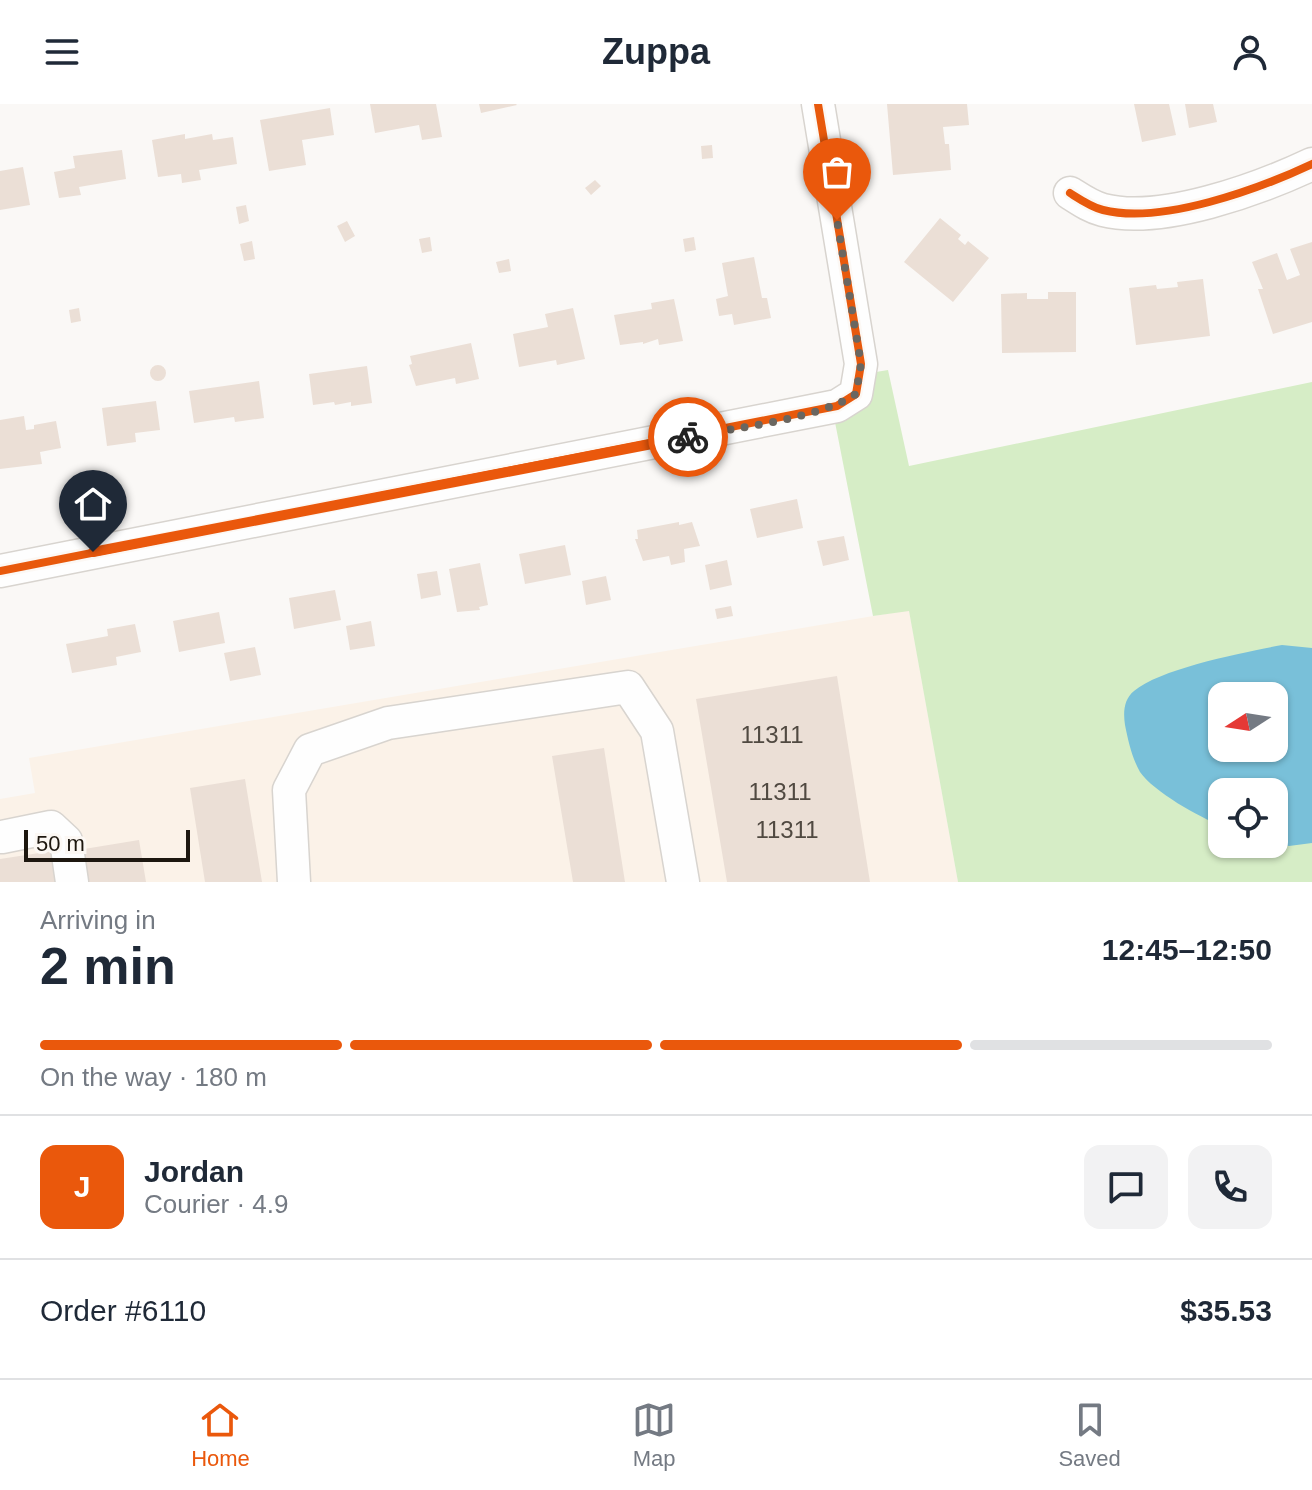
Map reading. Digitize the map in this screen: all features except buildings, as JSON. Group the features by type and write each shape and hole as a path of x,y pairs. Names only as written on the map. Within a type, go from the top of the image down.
{"street":[{"path":"0,571 837,406 856,394 861,364 818,104"},
{"path":"1070,193 1101,210 1142,213 1218,199 1312,164"},
{"path":"294,882 289,790 310,750 388,723 628,687 657,731 683,882"},
{"path":"2,837 51,827 66,841 72,882"}],"shaded area":[{"path":"909,610 958,882 0,882 0,799 35,793 29,758"}],"green space":[{"path":"888,370 909,466 1312,382 1312,882 958,882 909,611 873,616 833,412 870,373"}],"water":[{"path":"1282,645 1312,648 1312,843 1288,846 1288,778 1208,778 1208,819 1166,796 1140,772 1125,725 1126,702 1131,694 1163,675"}],"cycle path":[{"path":"0,571 837,406 856,394 861,364 818,104"},
{"path":"1070,193 1103,210 1153,213 1209,202 1265,184 1312,164"}],"way so far":[{"path":"688,437 837,406 856,394 861,364 837,220"}],"route":[{"path":"93,552 688,437"}]}
